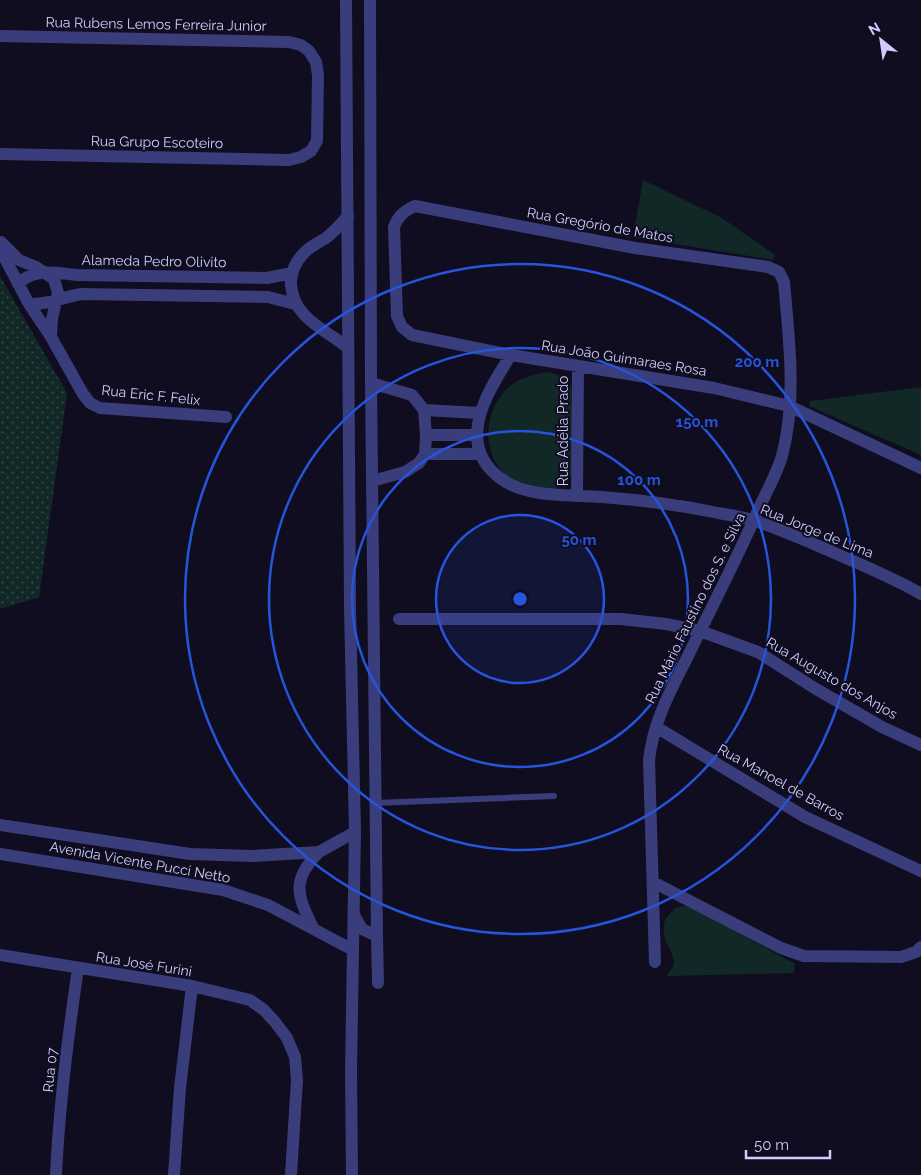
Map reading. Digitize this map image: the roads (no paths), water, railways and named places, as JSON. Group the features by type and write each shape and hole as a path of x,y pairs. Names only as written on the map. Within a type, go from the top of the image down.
{"street":[{"path":"346,0 350,607 355,832 351,1071 352,1175"},
{"path":"370,0 371,383 378,983"},
{"name":"Rua Rubens Lemos Ferreira Junior","path":"0,36 289,42 301,45 309,51 316,62 318,75 317,141 312,151"},
{"name":"Rua Grupo Escoteiro","path":"0,154 289,160 301,157 312,151"},
{"path":"348,174 370,174"},
{"name":"Rua Gregório de Matos","path":"402,327 397,316 394,227 398,217 406,210 415,206 635,248 768,267 779,272"},
{"path":"348,216 331,234 304,253 297,261 292,273 291,282 295,304 311,322 348,348"},
{"path":"0,242 19,260 54,279 57,286 51,337"},
{"path":"0,248 29,304 56,302 70,296 82,294 268,297 295,304"},
{"name":"Rua Mário Faustino dos S. e Silva","path":"655,962 649,760 651,743 662,709 754,520 781,458 787,434 790,357 784,282 779,272"},
{"name":"Alameda Pedro Olivito","path":"18,284 26,276 33,273 267,278 292,273"},
{"name":"Rua Eric F. Felix","path":"29,304 90,403 100,408 226,417"},
{"name":"Rua João Guimaraes Rosa","path":"402,327 412,335 511,355 714,388 789,406 921,468"},
{"path":"425,454 480,454 477,435 480,413 494,381 511,355"},
{"name":"Rua Adélia Prado","path":"577,495 578,366"},
{"path":"371,383 412,395 424,410 426,435 425,454 419,463 405,472 372,481"},
{"path":"424,410 480,413"},
{"path":"426,435 477,435"},
{"name":"Rua Jorge de Lima","path":"480,454 491,470 506,483 520,489 539,493 633,499 696,508 754,520 808,541 902,583 921,594"},
{"path":"350,607 373,607"},
{"name":"Rua Augusto dos Anjos","path":"399,619 621,619 666,624 700,631 758,652 816,689 874,722 921,745"},
{"name":"Rua Manoel de Barros","path":"656,727 805,817 921,871"},
{"name":"Avenida Vicente Pucci Netto","path":"0,825 190,854 252,856 319,852 355,832"},
{"path":"313,928 300,897 299,884 302,872 319,852"},
{"name":"Avenida Vicente Pucci Netto","path":"0,854 223,890 268,905 353,950"},
{"path":"653,882 781,948 804,956 901,957 918,949"},
{"path":"354,914 362,929 377,936"},
{"path":"353,950 377,936"},
{"name":"Rua José Furini","path":"0,955 192,986 250,1000 264,1010 286,1038 295,1056 297,1080 291,1175"},
{"name":"Rua 07","path":"56,1175 57,1143 68,1036 78,968"},
{"path":"174,1175 180,1088 192,986"}],"lane":[{"path":"375,803 554,796"}]}
